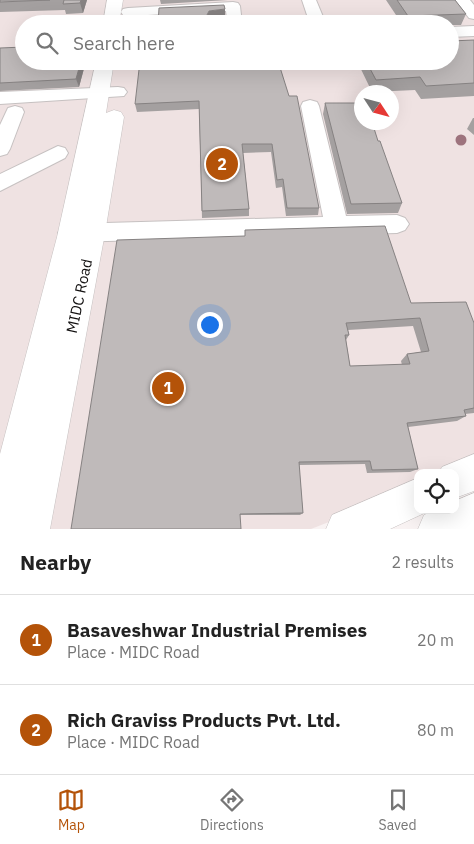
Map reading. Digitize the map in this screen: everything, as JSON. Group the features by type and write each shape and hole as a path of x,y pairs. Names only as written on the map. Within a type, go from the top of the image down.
{"main road":[{"path":"112,15 115,0"},
{"path":"106,70 108,99"},
{"name":"MIDC Road","path":"0,528 27,472 81,233 108,99 119,70"},
{"name":"MIDC Road","path":"27,472 30,529"},
{"path":"459,478 474,472"},
{"path":"346,529 414,499"},
{"path":"438,529 474,512"}],"street":[{"path":"309,0 315,15"},
{"path":"462,0 474,15"},
{"path":"128,12 233,6 234,15"},
{"path":"459,32 474,31"},
{"path":"0,98 108,99"},
{"path":"0,146 8,113 108,99"},
{"path":"310,106 336,226"},
{"path":"0,183 58,153"},
{"path":"81,233 397,224"}],"shaded area":[{"path":"0,0 474,0 474,465 459,471 459,469 414,469 414,489 311,529 0,529"}],"building":[{"path":"0,0 50,0 0,2"},
{"path":"64,0 81,0 80,3 63,4"},
{"path":"397,0 455,0 466,14 437,15 407,15"},
{"path":"224,5 225,9 209,11 207,15 159,15 159,8"},
{"path":"474,40 474,83 426,86 420,77 376,80 371,70 459,70 459,41"},
{"path":"15,47 15,70 78,70 76,79 0,83 0,48"},
{"path":"139,70 281,70 289,96 297,96 319,208 287,208 283,179 277,180 272,144 242,144 249,209 202,211 199,101 135,104"},
{"path":"325,103 354,103 354,130 375,130 402,203 351,204"},
{"path":"385,226 411,303 466,302 474,323 474,408 464,410 466,416 407,423 418,469 372,470 370,461 299,462 303,513 240,514 241,529 71,529 117,240 245,236 245,230","holes":["420,318 429,351 407,354 410,364 350,366 345,335 349,335 346,323"]}],"place":[{"name":"Rich Graviss Products Pvt. Ltd.","path":"222,164"},
{"name":"Basaveshwar Industrial Premises","path":"168,388"}]}
